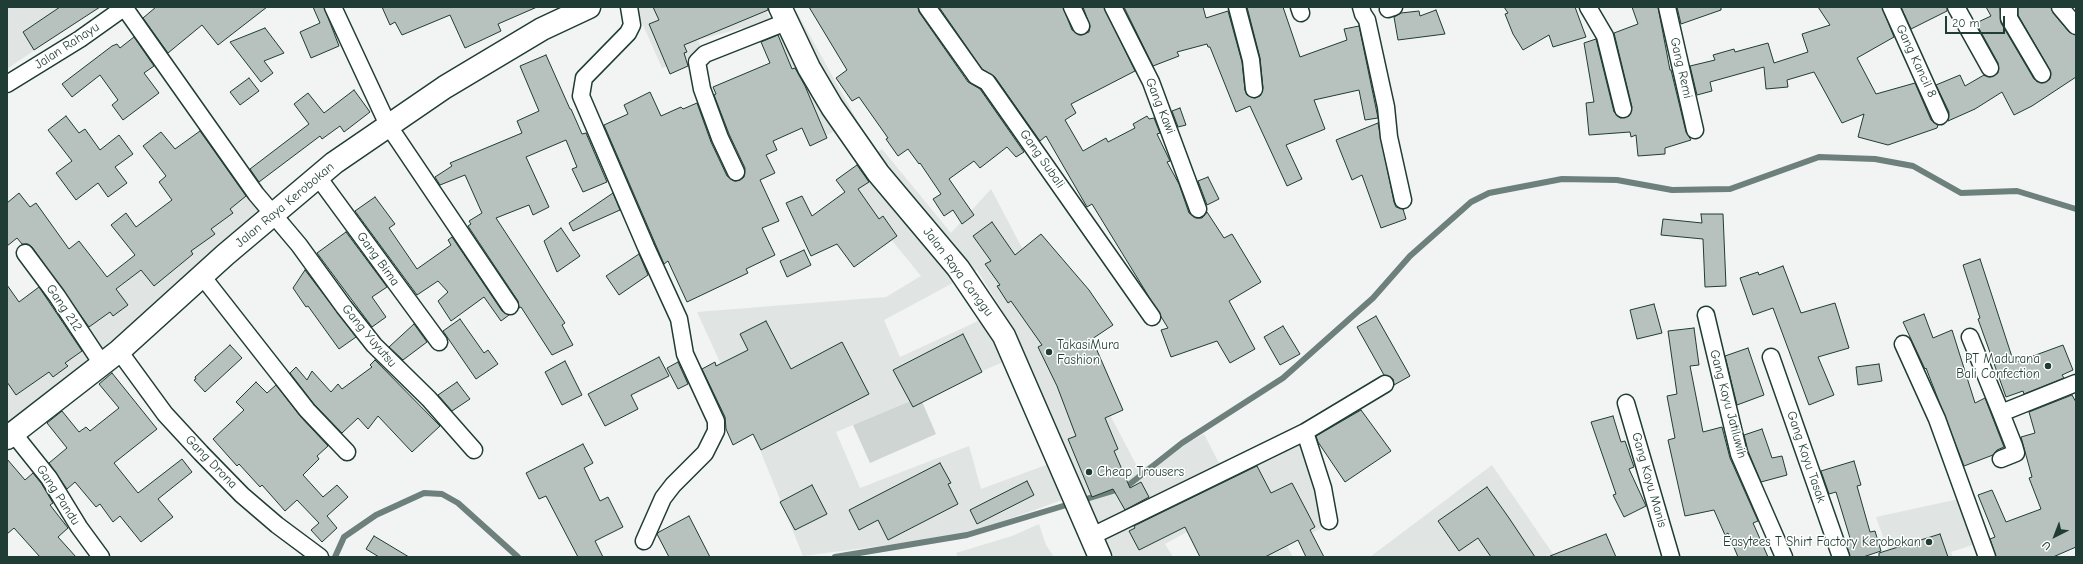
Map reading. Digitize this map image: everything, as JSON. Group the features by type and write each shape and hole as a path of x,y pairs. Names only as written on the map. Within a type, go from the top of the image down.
{"main road":[{"name":"Jalan Raya Kerobokan","path":"10,436 118,351 202,276 334,163 445,87 542,29 589,7"},
{"name":"Jalan Raya Canggu","path":"783,14 809,68 832,107 878,173 920,220 958,268 1004,336 1090,537 1100,557"}],"street":[{"path":"333,7 388,125 510,306"},
{"path":"629,7 632,25 628,33 584,78 581,96 646,247 679,319 681,337 686,354 716,420 716,431 705,453 673,485 663,498 644,541"},
{"name":"Gang Subali","path":"927,7 976,76 987,82 1152,317"},
{"path":"1072,7 1081,26"},
{"name":"Gang Kawi","path":"1113,7 1148,75 1198,209"},
{"path":"1237,7 1251,60 1254,89"},
{"path":"1588,7 1605,36 1623,109"},
{"name":"Gang Remi","path":"1667,7 1695,130"},
{"name":"Gang Kancil 8","path":"1890,7 1940,116"},
{"path":"1956,7 1990,68"},
{"path":"2009,7 2009,18 2042,74"},
{"path":"2060,7 2076,26"},
{"name":"Jalan Rahayu","path":"7,84 80,39 120,8"},
{"name":"Gang Yuyutsu","path":"120,8 274,215 299,245 374,345 429,399 474,450"},
{"path":"1362,11 1367,20 1386,107 1389,137 1403,200"},
{"path":"736,172 720,138 702,88 697,62 705,54 783,14"},
{"name":"Gang Bima","path":"318,177 439,342"},
{"name":"Gang 212","path":"25,253 57,296 102,364"},
{"path":"202,276 307,410 347,452"},
{"name":"Gang Kayu Jatiluwih","path":"1706,315 1739,454 1784,557"},
{"path":"1970,337 2016,453 2001,459"},
{"path":"1903,344 1937,419 1987,557"},
{"name":"Gang Drona","path":"118,351 165,414 242,495 277,525 320,557"},
{"name":"Gang Kayu Tasak","path":"1771,357 1840,557"},
{"path":"2001,414 2076,383"},
{"path":"1090,537 1305,432 1385,384"},
{"name":"Gang Kayu Manis","path":"1626,403 1671,557"},
{"path":"1305,432 1323,488 1329,521"},
{"name":"Gang Pandu","path":"10,436 49,478 79,527 101,557"}],"shaded area":[{"path":"7,7 97,7 7,69"},
{"path":"635,7 765,7 769,17 794,7 857,120 811,143 803,130 810,125 764,41 750,46 742,28 698,40 704,54 662,68"},
{"path":"882,149 951,233 991,189 1139,470 1204,434 1221,467 1303,425 1337,520 1287,546 1293,557 1210,557 1194,528 1165,544 1173,557 1094,557 1065,499 964,535 803,556 758,445 697,312 886,297 921,276 872,216 843,207 860,191 846,175","holes":["977,270 1002,310 900,357 884,320","1025,353 1065,458 981,489 969,446 860,488 836,432"]},
{"path":"252,179 280,207 7,431 7,368 92,310"},
{"path":"920,397 936,434 870,463 853,425"},
{"path":"1492,465 1555,557 1370,557"},
{"path":"1968,497 1981,542 1951,552 1953,557 1890,557 1876,517"},
{"path":"1039,524 1046,545 1054,557 958,557 956,553 1012,536"}],"building":[{"path":"60,7 100,7 34,50 23,32"},
{"path":"156,7 267,7 218,45 202,25 168,53 143,18"},
{"path":"313,7 324,7 339,46 311,58 300,32 320,23"},
{"path":"382,7 537,7 498,24 501,31 465,48 450,15 402,35 395,22 390,25"},
{"path":"653,7 768,7 768,10 684,45 687,52 684,53 688,66 670,74 649,24 659,20"},
{"path":"809,7 918,7 919,12 968,82 980,89 1024,152 1016,157 1007,147 980,168 974,161 949,179 974,215 962,224 953,210 944,216 933,199 941,194 920,163 919,164 908,149 898,156 886,139 888,138 859,97 852,101 836,78 847,70"},
{"path":"939,7 1063,7 1072,30 1081,35 1089,32 1090,26 1083,7 1104,7 1135,71 1071,104 1076,113 1065,120 1083,151 1106,138 1108,142 1135,128 1133,124 1147,116 1149,119 1154,118 1160,133 1157,134 1170,161 1167,162 1179,184 1189,213 1197,218 1202,218 1207,212 1224,238 1232,234 1261,282 1229,301 1255,349 1230,363 1217,341 1171,357 1161,330 1168,328 1092,204 1087,207 1046,136 1040,141 995,77 982,69"},
{"path":"1124,7 1203,7 1206,18 1228,11 1242,62 1245,90 1247,95 1255,98 1260,96 1263,88 1260,58 1247,7 1283,7 1300,57 1347,40 1344,29 1359,26 1378,118 1365,120 1359,90 1314,100 1325,129 1286,145 1302,179 1287,186 1250,106 1236,112 1210,47 1208,47 1207,44 1177,52 1179,56 1153,66"},
{"path":"1504,7 1575,7 1586,37 1553,47 1549,35 1523,50 1513,34 1505,14 1508,13"},
{"path":"1632,7 1658,7 1670,70 1686,132 1691,140 1665,148 1665,154 1638,156 1636,135 1631,137 1630,132 1589,135 1586,103 1594,102 1584,43 1596,39 1614,112 1620,118 1629,116 1632,107 1614,33 1638,24"},
{"path":"1677,7 1721,7 1721,10 1681,24"},
{"path":"1818,7 1882,7 1894,37 1857,58 1876,94 1915,83 1931,120 1938,125 1937,128 1888,145 1858,137 1864,114 1842,123 1814,72 1787,80 1788,87 1766,89 1764,67 1710,82 1712,91 1697,95 1690,66 1715,60 1713,55 1734,49 1735,52 1768,43 1774,63 1808,52 1802,34 1830,25"},
{"path":"1901,7 1947,7 1947,11 1911,29"},
{"path":"1986,7 2000,7 2001,23 2034,79 2042,83 2050,79 2050,70 2018,15 2018,7 2051,7 2053,13 2069,32 2076,35 2076,77 2032,106 2014,115 2002,92 1975,109 1948,121 1949,112 1936,85 1960,75 1965,86 1984,75 1990,77 1998,73 1998,63 1976,23 1991,16"},
{"path":"1436,10 1445,34 1398,40 1394,17 1401,13 1419,11 1420,16"},
{"path":"265,28 284,53 264,61 273,73 261,82 230,42"},
{"path":"778,35 792,69 795,68 805,86 827,138 810,146 802,128 773,141 777,150 766,155 775,173 760,180 779,221 762,228 775,255 746,269 748,273 687,302 668,261 664,264 604,125 628,114 624,105 650,92 661,116 681,107 683,109 697,103 711,142 727,176 735,181 740,180 744,177 745,168 729,134 714,95 716,94 713,87 770,63 761,42"},
{"path":"134,37 154,66 144,73 159,93 123,120 112,105 118,100 100,75 72,97 62,84 112,46 117,44 120,48"},
{"path":"546,55 582,134 586,133 607,182 583,192 572,169 577,167 566,140 526,157 549,207 533,215 529,205 496,218 565,323 562,325 573,345 552,355 521,307 519,308 518,301 468,226 471,224 469,221 482,213 465,175 440,185 435,177 452,166 450,163 522,133 517,121 539,111 520,66"},
{"path":"249,78 259,91 240,105 230,92"},
{"path":"354,90 370,112 344,132 340,126 322,139 320,136 259,182 250,169 309,124 294,104 308,93 324,113"},
{"path":"1180,108 1186,125 1178,127 1172,111"},
{"path":"66,116 79,133 85,129 100,150 119,135 133,154 115,167 127,183 108,197 98,183 76,200 56,173 72,161 48,130"},
{"path":"1378,123 1394,202 1396,207 1403,209 1406,219 1381,228 1362,175 1352,180 1336,140"},
{"path":"200,131 246,196 230,209 233,213 211,229 215,234 191,251 193,254 154,286 141,270 116,289 128,305 113,316 110,312 89,327 32,247 28,244 22,244 17,238 7,246 7,203 19,193 30,207 36,203 69,249 79,241 107,277 135,255 111,225 126,213 136,227 172,200 159,182 166,176 143,146 161,132 175,149"},
{"path":"857,165 869,182 858,189 879,219 883,216 897,236 854,267 837,244 811,256 786,203 802,196 812,216 845,192 836,180"},
{"path":"1208,177 1219,199 1207,205 1198,181"},
{"path":"613,193 620,210 573,231 569,223"},
{"path":"375,197 395,224 389,228 417,269 451,245 448,240 452,237 502,311 509,315 501,321 484,297 451,321 438,301 448,292 438,281 417,295 355,211"},
{"path":"1701,214 1723,214 1726,286 1705,287 1703,239 1661,235 1663,219 1702,223"},
{"path":"992,222 1015,255 1041,234 1089,290 1113,325 1092,339 1123,410 1105,418 1118,449 1114,451 1130,488 1141,482 1149,497 1125,510 1113,489 1092,497 1068,439 1076,436 1057,386 1038,347 1042,345 1011,301 1008,303 997,286 1000,285 985,264 991,261 973,236"},
{"path":"561,228 580,256 557,272 544,241"},
{"path":"346,232 387,287 372,297 386,317 372,327 317,253"},
{"path":"804,250 811,265 787,277 780,261"},
{"path":"639,254 648,275 619,295 606,276"},
{"path":"1980,259 2014,363 2063,345 2073,370 2062,375 2064,378 2024,394 2023,391 2006,397 1978,319 1980,318 1963,265"},
{"path":"1783,266 1801,313 1835,303 1849,348 1818,357 1834,395 1809,405 1773,308 1753,315 1740,278 1758,272 1759,275"},
{"path":"305,270 356,337 339,349 293,288"},
{"path":"7,285 19,302 39,287 82,351 65,363 68,366 53,377 49,372 16,395 7,382"},
{"path":"1654,304 1662,333 1637,339 1630,310"},
{"path":"1924,314 1933,338 1952,330 1975,403 1985,398 2004,447 1997,450 1993,455 1964,466 1926,368 1925,369 1903,322"},
{"path":"1376,316 1410,376 1394,385 1393,379 1384,375 1357,327"},
{"path":"460,319 484,353 488,350 498,364 476,379 443,331"},
{"path":"766,321 791,369 842,342 869,394 761,450 753,434 733,445 726,429 725,417 702,369 715,362 716,366 748,350 740,334"},
{"path":"414,324 427,342 403,360 389,347"},
{"path":"1283,326 1300,354 1280,365 1264,337"},
{"path":"1694,328 1699,365 1690,366 1703,432 1722,427 1730,458 1758,521 1753,523 1768,557 1738,557 1728,533 1725,535 1714,510 1685,516 1668,440 1675,438 1667,396 1677,394 1668,331"},
{"path":"963,334 982,372 913,407 893,370"},
{"path":"230,345 242,358 205,392 194,380 196,379 195,377"},
{"path":"1748,348 1764,395 1737,405 1725,356"},
{"path":"659,357 669,376 631,395 638,409 605,426 588,394"},
{"path":"375,360 440,426 412,452 378,416 368,429 358,418 342,433 314,404 290,373 296,367 307,380 312,371 331,392 338,384 342,389 372,367 370,365"},
{"path":"565,361 582,395 562,405 545,372"},
{"path":"678,362 688,384 678,389 667,368"},
{"path":"1879,364 1882,381 1858,385 1856,367"},
{"path":"112,373 157,429 114,463 138,493 182,459 192,472 158,499 173,517 141,542 120,516 113,522 100,504 96,507 75,482 67,489 49,463 67,448 47,423 62,411 79,432 86,427 90,431 119,408 99,384"},
{"path":"256,382 267,393 276,385 300,416 328,446 317,456 319,459 303,475 323,497 337,485 348,497 327,516 337,528 322,542 311,530 319,523 297,500 285,511 262,485 260,487 239,464 237,466 213,439 244,410 236,402"},
{"path":"457,382 470,399 452,411 438,395"},
{"path":"2072,395 2076,402 2076,547 2053,557 1996,557 1990,539 1995,537 1978,495 1992,490 2006,522 2041,509 2029,478 2032,477 2021,437 2035,433 2029,412"},
{"path":"1361,410 1391,451 1345,482 1318,442 1316,436"},
{"path":"1613,416 1621,442 1625,441 1634,467 1629,469 1646,506 1624,517 1613,495 1616,494 1591,422"},
{"path":"1762,429 1772,458 1782,456 1787,475 1761,482 1748,451 1744,435"},
{"path":"583,444 593,463 584,468 600,501 608,497 623,527 595,541 603,557 578,557 546,496 539,499 526,473"},
{"path":"7,459 25,480 33,473 41,483 53,503 50,505 68,528 58,537 76,557 40,557 14,528 7,534"},
{"path":"1854,461 1861,485 1857,486 1870,532 1875,531 1881,551 1863,557 1850,557 1845,540 1850,538 1836,492 1829,494 1821,471"},
{"path":"940,463 951,483 948,484 958,504 888,540 878,520 859,530 849,510"},
{"path":"1257,466 1271,493 1292,483 1315,527 1310,530 1324,557 1306,557 1298,540 1265,557 1200,557 1185,527 1139,550 1129,531 1135,528 1134,526"},
{"path":"1027,481 1034,495 977,524 970,510"},
{"path":"812,485 827,514 795,530 780,502"},
{"path":"1487,487 1535,557 1491,557 1478,538 1459,551 1438,521"},
{"path":"689,516 710,557 669,557 657,534"},
{"path":"1606,534 1616,557 1550,557 1550,556"},
{"name":"Easytees T Shirt Factory Kerobokan","path":"1940,534 1948,557 1879,557 1879,553"},
{"path":"374,536 409,557 379,557 366,549"}],"waterway":[{"path":"835,557 967,535 1126,487 1182,443 1283,378 1373,298 1410,256 1471,202 1489,193 1562,179 1617,180 1672,190 1730,189 1819,157 1875,159 1913,166 1961,193 2017,191 2076,209"},
{"path":"335,557 344,537 376,515 424,493 442,494 458,503 518,557"}],"place":[{"name":"TakasiMura Fashion","path":"1049,352"},
{"name":"PT Madurana Bali Confection","path":"2048,366"},
{"name":"Cheap Trousers","path":"1089,472"},
{"name":"Easytees T Shirt Factory Kerobokan","path":"1929,542"}]}
